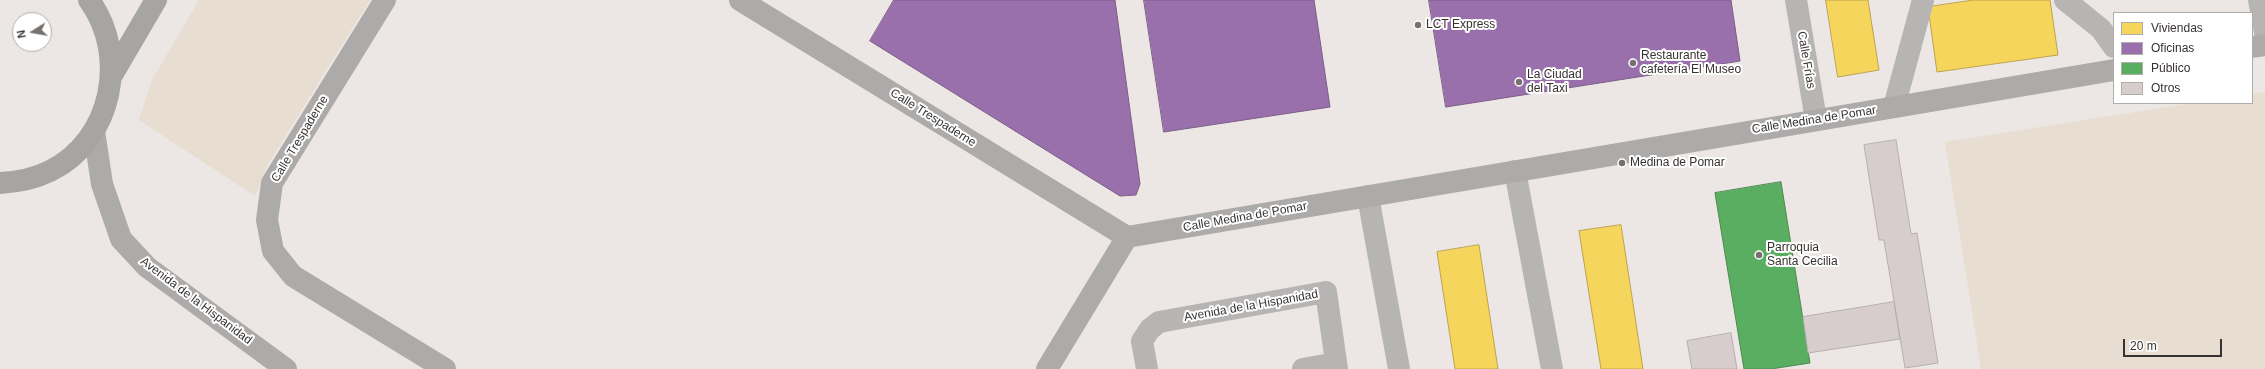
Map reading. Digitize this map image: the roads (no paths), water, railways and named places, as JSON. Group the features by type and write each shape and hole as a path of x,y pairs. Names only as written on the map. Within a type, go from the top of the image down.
{"main road":[{"path":"0,184 23,181 51,170 75,154 94,131 106,104 112,75 109,43 98,13 89,0"},
{"path":"112,75 156,0"}],"street":[{"name":"Calle Trespaderne","path":"385,0 272,183 267,220 273,251 293,276 444,369"},
{"name":"Calle Trespaderne","path":"740,0 1127,237"},
{"name":"Calle Frías","path":"1796,0 1816,120"},
{"path":"1894,107 1923,0"},
{"path":"2259,0 2265,32"},
{"path":"2073,3 2101,29 2113,45"},
{"path":"2253,47 2265,45"},
{"name":"Calle Medina de Pomar","path":"1127,237 2113,70"},
{"name":"Avenida de la Hispanidad","path":"94,131 102,184 121,239 147,266 286,369"},
{"path":"1515,171 1552,369"},
{"path":"1368,196 1399,369"},
{"path":"1047,369 1127,237"},
{"name":"Avenida de la Hispanidad","path":"1147,369 1142,341 1150,328 1159,322 1326,292 1337,366 1303,369"}],"place":[{"name":"LCT Express","path":"1418,25"},
{"name":"Restaurante cafetería El Museo","path":"1633,63"},
{"name":"La Ciudad del Taxi","path":"1519,82"},
{"name":"Medina de Pomar","path":"1622,163"},
{"name":"Parroquia Santa Cecilia","path":"1759,255"}]}
